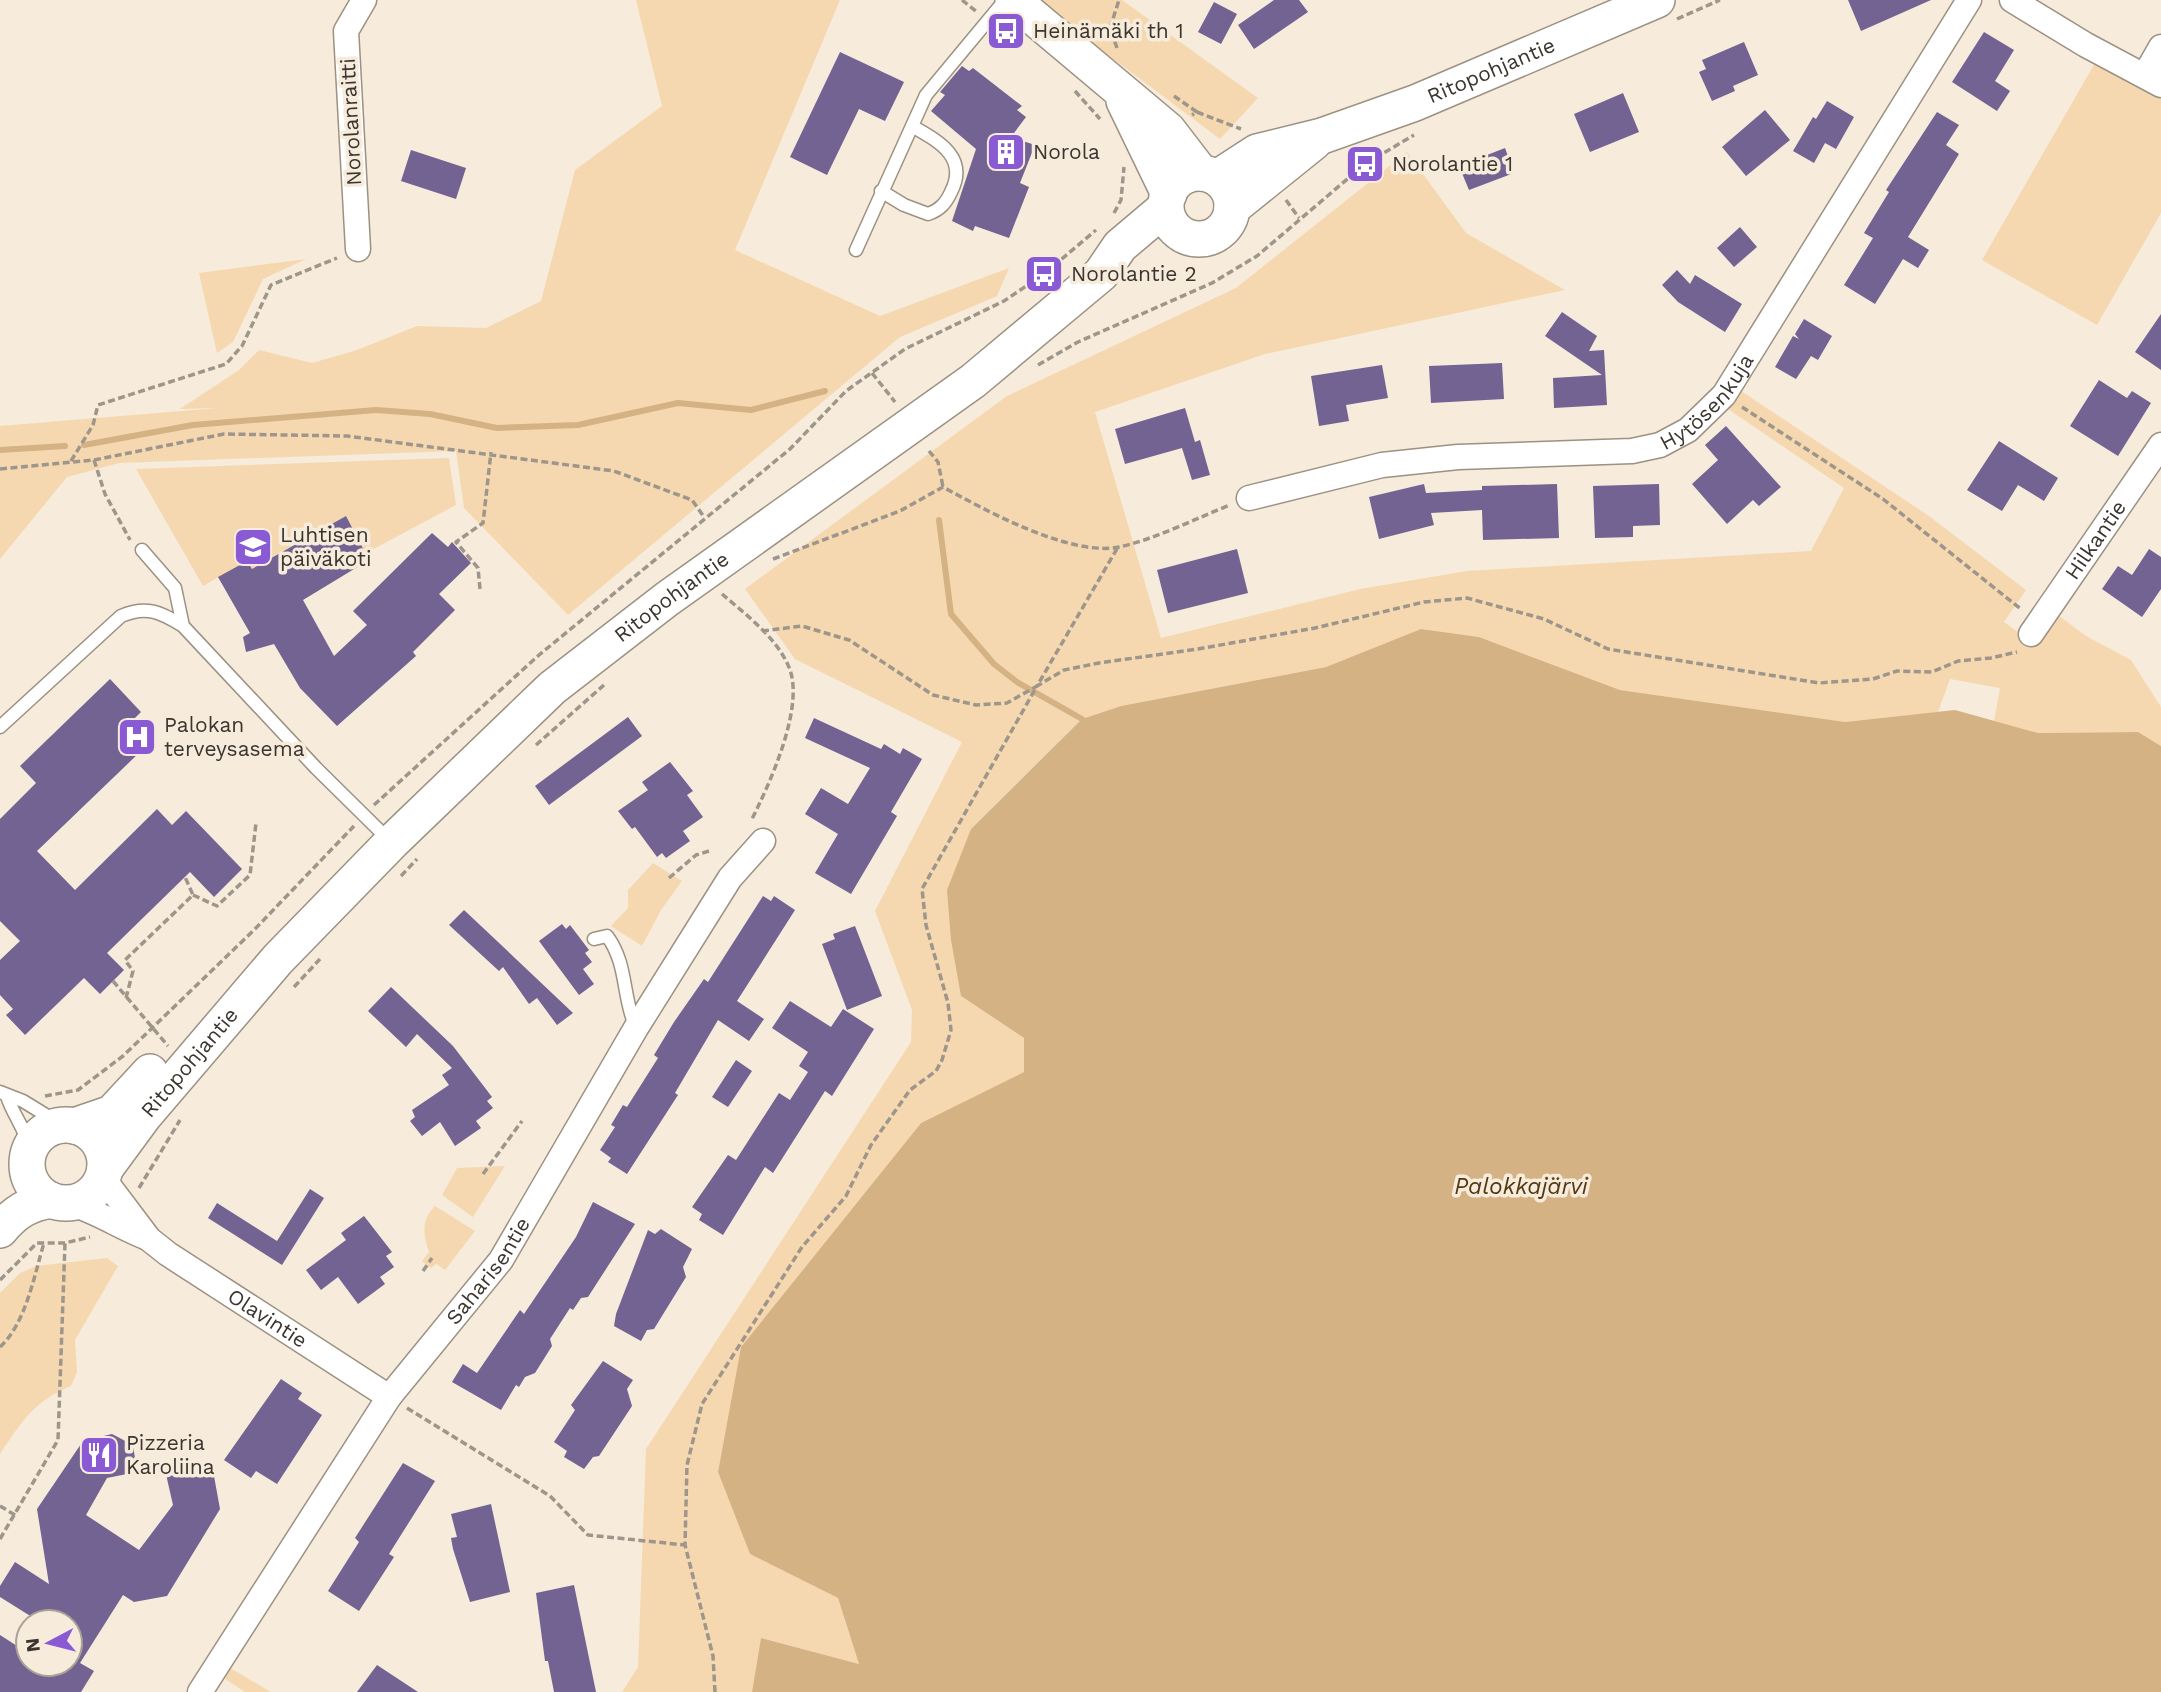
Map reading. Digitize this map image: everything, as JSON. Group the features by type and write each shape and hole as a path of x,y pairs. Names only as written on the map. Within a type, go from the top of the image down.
{"main road":[{"path":"1013,0 1119,92 1168,130 1217,187 1225,227 1208,238 1187,237 1171,211 1148,148 1119,92"},
{"name":"Ritopohjantie","path":"1217,187 1257,152 1322,136 1666,10"},
{"path":"1171,211 1182,178 1217,187"},
{"name":"Ritopohjantie","path":"104,1174 144,1115 406,850 552,688 667,599 973,381 1101,274 1120,246 1171,211"},
{"name":"Ritopohjantie","path":"68,1125 99,1120 118,1108 171,1048 220,1002 284,975"},
{"path":"0,1198 39,1135 68,1125 94,1137 101,1146 104,1174 92,1194 60,1202 32,1203 11,1216 0,1230"},
{"path":"28,1155 34,1187 60,1202"}],"street":[{"name":"Norolanraitti","path":"358,249 346,31 364,0"},
{"name":"Hytösenkuja","path":"1249,498 1382,465 1458,457 1632,451 1660,445 1688,430 1724,395 1969,0"},
{"path":"2011,0 2086,45 2153,80 2161,47"},
{"name":"Hilkantie","path":"2031,634 2161,446"},
{"name":"Saharisentie","path":"200,1692 388,1397 501,1260 636,1028 754,836"},
{"path":"104,1174 118,1216"},
{"name":"Olavintie","path":"60,1202 118,1216 388,1397"}],"lane":[{"path":"856,250 926,95 1005,0"},
{"path":"881,191 904,205 928,214 939,210 951,192 958,174 955,159 948,149 912,126"},
{"path":"142,551 175,588 183,626"},
{"path":"0,727 121,616 135,610 150,609 183,626 316,768 406,850"},
{"path":"593,939 607,936 618,951 625,972 628,1010 636,1028"},
{"path":"4,1094 68,1125"},
{"path":"4,1094 12,1113 24,1128 28,1155"}],"path":[{"path":"1666,10 1720,0"},
{"path":"1073,88 1109,129"},
{"path":"1033,369 1077,342 1212,283 1257,256 1365,164 1424,130"},
{"path":"1113,216 1121,200 1124,162 1148,148"},
{"path":"1004,301 1044,274 1103,224"},
{"path":"71,461 93,425 98,405 226,364 242,346 271,285 358,249"},
{"path":"871,372 898,407"},
{"path":"762,631 802,626 849,640 933,695 976,705 1007,703 1064,670 1315,628 1424,602 1467,598 1544,619 1608,649 1819,683 1872,679 1897,671 1932,672 1958,661 1991,659 2020,651 2031,634 2025,612 1883,499 1724,395"},
{"path":"0,469 94,460 224,435 347,436 491,452 614,471 692,500 704,517"},
{"path":"929,451 938,462 943,487"},
{"path":"480,589 478,568 456,542 483,523 491,452"},
{"path":"94,460 96,472 126,536 142,551"},
{"path":"943,487 999,517 1076,545 1118,547 1249,498"},
{"path":"779,549 769,559 900,511 943,487"},
{"path":"715,1692 713,1656 685,1545 687,1465 702,1404 802,1247 846,1196 871,1144 910,1090 936,1071 942,1060 951,1030 948,1003 926,925 922,889 1118,547"},
{"path":"729,585 720,592 762,631 789,666 793,696 754,836"},
{"path":"533,748 612,679"},
{"path":"185,877 193,895 217,906 250,875 256,823"},
{"path":"392,885 406,850"},
{"path":"669,878 696,855 712,850"},
{"path":"126,998 133,971 125,960 193,895"},
{"path":"284,975 327,951"},
{"path":"113,981 171,1048"},
{"path":"0,1280 37,1243 65,1243 103,1233 118,1216 185,1111"},
{"path":"483,1174 522,1121"},
{"path":"0,1347 7,1340 27,1299 44,1243"},
{"path":"0,1539 58,1440 65,1243"},
{"path":"423,1271 432,1258"},
{"path":"388,1397 550,1496 588,1535 685,1545"},
{"path":"0,1506 15,1515"}],"shaded area":[{"path":"636,0 840,0 735,250 880,316 1009,268 997,296 900,337 568,615 464,508 456,451 119,463 67,477 0,559 0,426 218,408 180,409 239,370 259,350 312,363 357,350 417,326 486,328 541,301 575,170 662,106"},
{"path":"1035,0 1122,0 1258,98 1220,139"},
{"path":"2099,56 2161,93 2161,213 2097,325 1982,260"},
{"path":"1407,152 1466,233 1565,290 1265,354 1095,412 1161,638 1360,589 1467,571 1811,551 1844,488 1725,407 1738,389 1929,516 2026,590 2004,622 2026,638 2054,612 2086,636 2131,660 2161,707 2161,746 2138,732 2038,733 1994,721 2000,688 1950,679 1938,712 1845,722 1620,690 1479,637 1421,629 1326,667 1121,706 1082,719 971,829 961,996 1024,1038 1024,1072 921,1123 741,1347 718,1472 750,1554 838,1598 859,1664 761,1638 752,1692 622,1692 638,1667 646,1449 911,1042 912,1010 875,911 962,742 795,659 745,589 1007,396 1236,288"},
{"path":"306,259 263,279 233,342 217,353 199,273"},
{"path":"449,458 456,505 366,553 346,516 252,569 246,561 203,586 136,469"},
{"path":"653,863 682,881 661,910 642,946 611,926 628,908 628,890"},
{"path":"505,1166 473,1217 442,1195 457,1168"},
{"path":"435,1206 475,1231 445,1270 436,1264 431,1268 422,1261 429,1252 425,1240 425,1222"},
{"path":"107,1258 118,1266 75,1340 77,1372 71,1386 38,1405 0,1454 0,1293 20,1273 36,1266"},
{"path":"230,1668 271,1692 245,1692 222,1677"}],"water":[{"name":"Palokkajärvi","path":"1421,629 1479,637 1620,690 1845,722 1955,710 2038,733 2138,732 2161,746 2161,1692 752,1692 761,1638 859,1664 838,1598 750,1554 718,1472 741,1347 921,1123 1024,1072 1024,1038 961,996 951,940 947,890 971,829 1082,719 1121,706 1326,667"}],"building":[{"path":"1274,0 1299,0 1308,12 1254,49 1238,25"},
{"path":"1848,0 1931,0 1861,31"},
{"path":"1214,2 1237,14 1221,44 1198,32"},
{"path":"1984,32 2014,50 1995,81 2010,91 1997,111 1952,82"},
{"path":"1744,42 1758,75 1733,86 1735,91 1712,101 1699,72 1706,69 1702,60"},
{"path":"840,52 904,82 885,121 859,109 827,175 790,157"},
{"name":"Norola","path":"962,66 969,71 973,68 1022,106 1017,110 1026,117 1011,137 1035,145 1020,183 1029,187 1009,238 975,226 973,231 952,221 976,149 931,111 945,95 940,92"},
{"path":"1623,93 1639,132 1590,152 1574,114"},
{"path":"1827,101 1854,117 1836,149 1825,143 1814,163 1793,151 1813,117 1816,119"},
{"path":"1765,110 1790,140 1746,176 1722,147"},
{"path":"1937,112 1959,125 1946,145 1959,154 1908,237 1929,250 1918,268 1903,259 1875,304 1844,285 1873,238 1864,233 1889,192 1886,190"},
{"path":"1505,148 1514,173 1469,190 1459,166"},
{"path":"411,150 466,168 456,199 401,181"},
{"path":"1740,227 1757,247 1734,267 1717,248"},
{"path":"1677,270 1690,284 1695,275 1742,304 1725,332 1678,302 1662,285"},
{"path":"1562,312 1597,336 1589,351 1604,350 1607,405 1554,408 1553,378 1602,375 1545,336"},
{"path":"2161,314 2161,370 2135,352"},
{"path":"1804,319 1832,336 1818,360 1811,356 1796,379 1775,367 1793,336 1799,339 1795,334"},
{"path":"1502,363 1504,399 1431,403 1429,366"},
{"path":"1382,365 1388,398 1346,405 1349,421 1319,426 1311,376"},
{"path":"2099,380 2127,398 2132,391 2151,403 2118,456 2070,426"},
{"path":"1185,408 1195,442 1200,440 1210,475 1192,480 1182,448 1125,464 1115,429"},
{"path":"1726,426 1781,487 1759,506 1753,500 1727,524 1692,484 1718,460 1705,445"},
{"path":"1999,441 2058,478 2044,501 2018,485 2002,511 1967,490"},
{"path":"1424,484 1426,493 1482,490 1482,486 1557,484 1559,538 1483,540 1482,510 1431,513 1434,525 1379,539 1369,497"},
{"path":"1659,484 1660,525 1633,526 1633,537 1595,538 1593,486"},
{"path":"346,516 369,560 303,600 334,656 367,625 353,611 432,533 448,547 452,542 471,563 439,594 455,610 413,652 416,656 337,726 300,688 274,644 246,652 243,637 250,633 218,577 247,561 252,569"},
{"path":"1237,549 1248,593 1168,613 1157,570"},
{"path":"2149,549 2161,557 2161,589 2142,617 2102,589 2118,566 2132,575"},
{"path":"110,679 141,712 121,732 140,752 37,851 75,890 157,809 172,825 186,811 242,869 214,897 190,872 107,953 124,970 100,994 84,978 25,1035 6,1015 13,1009 0,995 0,960 20,941 0,921 0,819 36,783 20,766"},
{"path":"628,717 642,736 549,805 535,786"},
{"path":"814,718 881,749 884,744 900,754 903,748 922,759 891,812 897,816 851,894 815,873 838,834 805,814 821,788 848,804 870,768 805,738"},
{"path":"670,762 693,791 687,795 703,817 683,831 690,841 666,858 662,853 657,857 635,827 632,829 618,811 648,790 642,782"},
{"path":"763,896 771,901 774,896 795,910 737,1001 764,1019 749,1041 718,1020 675,1093 678,1095 627,1174 608,1162 611,1158 600,1150 615,1127 611,1125 623,1105 627,1107 658,1058 654,1055 674,1022 704,979 708,982"},
{"path":"464,910 573,1013 557,1025 537,998 529,1004 503,967 499,971 449,925"},
{"path":"562,924 566,929 570,925 589,950 585,953 592,962 583,969 594,984 579,995 539,941"},
{"path":"855,926 882,996 847,1010 822,944 835,939 833,934"},
{"path":"391,987 453,1046 492,1097 487,1101 493,1108 476,1121 481,1128 455,1146 440,1122 422,1136 410,1121 415,1117 412,1110 449,1085 442,1075 452,1068 417,1034 406,1047 368,1011"},
{"path":"790,1001 831,1027 843,1009 874,1029 832,1096 825,1091 773,1173 765,1167 723,1235 699,1220 702,1214 692,1207 728,1155 736,1160 779,1093 790,1100 808,1072 799,1066 808,1052 772,1028"},
{"path":"736,1060 752,1071 728,1107 712,1097"},
{"path":"310,1189 324,1198 282,1265 208,1218 217,1203 277,1241"},
{"path":"593,1202 635,1224 588,1297 581,1298 573,1310 570,1308 550,1339 552,1346 535,1373 525,1377 519,1387 516,1385 501,1410 452,1382 463,1364 477,1373 520,1310 524,1314 576,1237"},
{"path":"364,1216 392,1252 386,1256 394,1267 380,1277 385,1284 358,1304 338,1277 321,1290 306,1270 346,1240 341,1233"},
{"path":"661,1229 692,1249 683,1267 686,1277 654,1329 647,1330 641,1341 614,1326 616,1314 648,1230 655,1234"},
{"path":"603,1361 633,1380 627,1389 632,1406 599,1456 593,1457 584,1469 564,1457 567,1451 554,1442 575,1410 571,1405"},
{"path":"281,1379 302,1393 298,1399 322,1415 277,1484 256,1471 251,1478 224,1460"},
{"path":"112,1434 133,1445 137,1472 107,1478 86,1515 139,1550 173,1505 165,1470 192,1464 214,1476 220,1509 167,1596 134,1602 123,1595 84,1657 84,1608 18,1608 0,1597 0,1586 15,1562 49,1584 37,1509 83,1441"},
{"path":"403,1463 435,1481 389,1554 394,1557 359,1611 328,1591 359,1542 355,1538"},
{"path":"491,1504 510,1592 470,1602 453,1549 451,1538 457,1537 451,1514"},
{"path":"574,1585 596,1692 554,1692 548,1661 545,1661 536,1593"},
{"path":"0,1635 14,1644 14,1678 84,1678 84,1665 94,1671 81,1692 0,1692"},
{"path":"377,1665 418,1692 357,1692"}],"waterway":[{"path":"84,445 193,425 376,410 430,414 497,428 578,425 678,403 751,410 825,391"},
{"path":"0,450 65,446"},
{"path":"939,520 951,614 994,664 1017,682 1082,719"}],"place":[{"name":"Heinämäki th 1","path":"1006,31"},
{"name":"Norola","path":"1006,152"},
{"name":"Norolantie 1","path":"1365,164"},
{"name":"Norolantie 2","path":"1044,274"},
{"name":"Luhtisen päiväkoti","path":"253,547"},
{"name":"Palokan terveysasema","path":"137,737"},
{"name":"Pizzeria Karoliina","path":"99,1455"}]}
